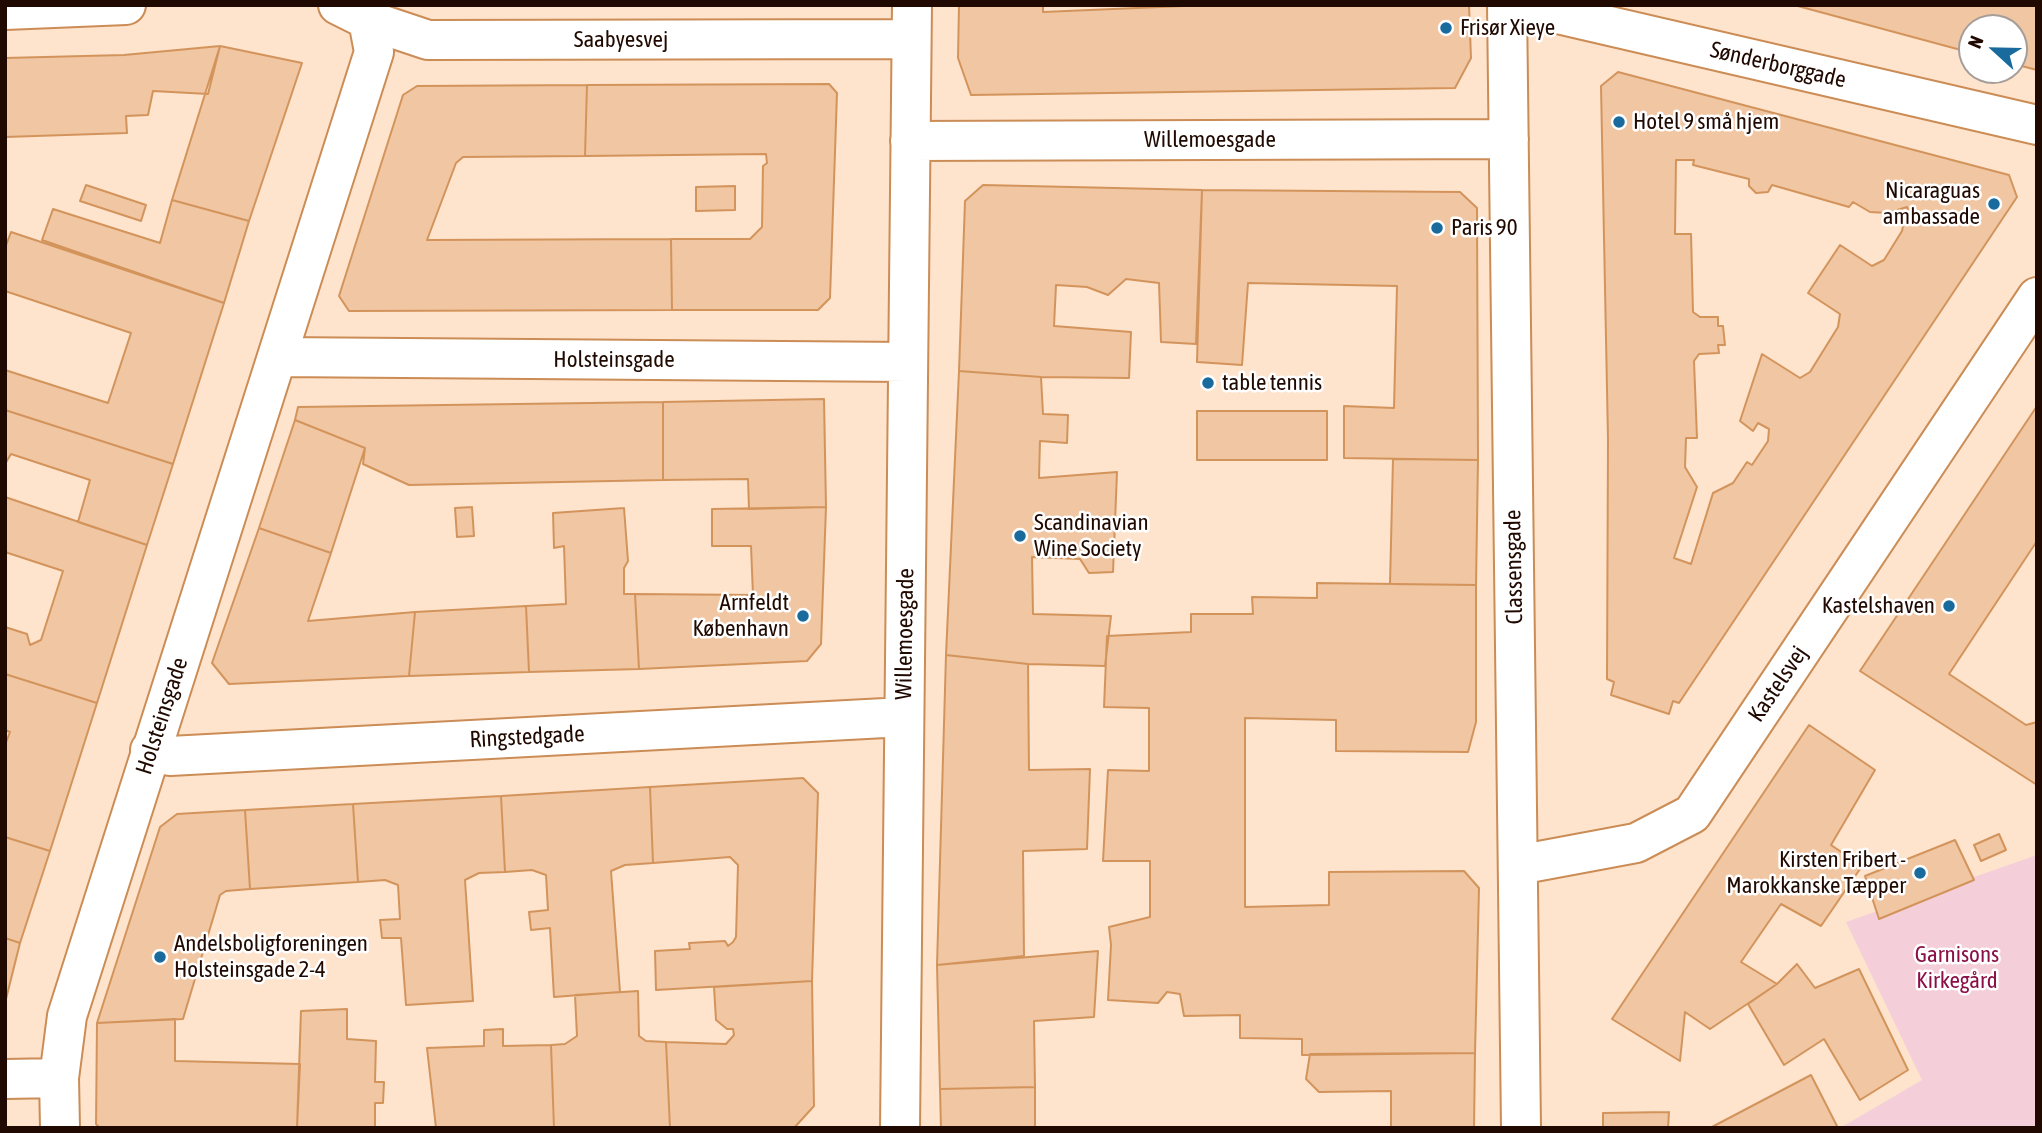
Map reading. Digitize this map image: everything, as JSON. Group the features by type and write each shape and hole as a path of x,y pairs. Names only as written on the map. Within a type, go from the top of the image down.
{"street":[{"path":"5,10 126,5"},
{"name":"Classensgade","path":"1507,5 1521,1128"},
{"name":"Sønderborggade","path":"1519,5 2037,125"},
{"name":"Saabyesvej","path":"359,10 428,40 911,22"},
{"name":"Holsteinsgade","path":"60,1128 59,1078 67,1016 374,52 359,10"},
{"name":"Willemoesgade","path":"900,1128 911,22"},
{"name":"Willemoesgade","path":"910,141 1509,139"},
{"name":"Kastelsvej","path":"1518,865 1636,843 1692,814 2037,297"},
{"name":"Holsteinsgade","path":"278,357 908,362"},
{"name":"Ringstedgade","path":"150,750 170,756 904,717"},
{"path":"5,1079 59,1078"}],"green space":[{"name":"Garnisons Kirkegård","path":"2037,855 2037,1128 1840,1128 1922,1080 1846,922"}],"building":[{"path":"959,5 1043,5 1043,12 1207,5 1469,5 1471,58 1455,88 971,95 958,58"},
{"path":"1794,5 2037,5 2037,70 2028,68 2028,14 1958,14 1958,49"},
{"path":"220,46 302,63 249,221 172,200"},
{"path":"220,46 208,94 153,91 148,115 126,116 127,133 5,137 5,58 124,55"},
{"path":"1618,72 2009,175 2017,197 1679,703 1673,701 1669,714 1611,695 1614,682 1607,679 1608,439 1601,86","holes":["1676,160 1694,160 1693,165 1749,179 1749,186 1756,193 1768,192 1772,185 1849,207 1853,202 1870,212 1888,213 1907,207 1911,218 1904,221 1902,231 1884,260 1872,266 1840,245 1808,293 1840,314 1838,327 1810,372 1800,378 1762,354 1740,421 1753,431 1758,423 1769,429 1768,441 1752,465 1747,462 1733,483 1713,493 1691,564 1674,558 1697,487 1685,467 1686,438 1697,438 1694,361 1699,354 1719,353 1718,345 1725,345 1723,326 1718,326 1718,317 1700,317 1693,312 1691,234 1675,234"]},
{"path":"829,84 837,93 830,298 818,310 672,310 671,239 750,239 762,227 763,166 767,163 766,154 585,156 587,85"},
{"path":"587,85 585,156 463,157 456,163 427,240 671,239 672,310 349,311 339,296 403,95 417,86"},
{"path":"86,185 146,205 141,221 80,201"},
{"path":"983,185 1202,190 1196,344 1161,342 1159,283 1126,279 1108,295 1087,287 1056,285 1054,326 1131,332 1129,378 1041,377 959,371 965,201"},
{"path":"735,186 735,210 696,211 696,187"},
{"path":"1202,190 1460,192 1477,208 1478,460 1344,458 1344,406 1394,408 1397,286 1248,283 1242,365 1197,362"},
{"path":"172,200 249,221 224,303 42,240 53,209 160,243"},
{"path":"11,232 224,303 173,464 5,410 5,370 108,403 131,333 5,291 5,248"},
{"path":"959,371 1041,377 1043,414 1068,415 1067,443 1040,441 1039,478 1117,472 1113,572 1089,573 1080,559 1032,557 1033,614 1111,616 1105,666 1028,664 946,655"},
{"path":"824,399 826,507 749,509 748,479 663,480 663,402"},
{"path":"663,402 663,480 409,485 363,464 365,448 295,420 298,407"},
{"name":"Kastelshaven","path":"2037,406 2037,541 1949,674 2026,725 2037,722 2037,785 1860,671"},
{"path":"5,410 173,464 147,545 78,522 90,480 11,454 5,464"},
{"path":"1197,411 1327,411 1327,460 1197,460"},
{"path":"295,420 365,448 331,553 259,528"},
{"path":"1393,459 1478,460 1476,585 1390,584"},
{"path":"5,497 147,545 97,703 5,674 5,627 27,634 30,645 41,640 63,571 5,552"},
{"path":"472,507 474,536 457,537 455,508"},
{"path":"826,507 821,644 807,661 639,669 635,594 753,595 751,546 712,546 712,509"},
{"path":"624,508 628,561 624,568 624,594 635,594 639,669 529,672 526,606 566,604 564,546 554,548 553,513"},
{"path":"259,528 331,553 308,621 415,612 409,676 229,684 212,663"},
{"path":"1317,583 1476,585 1476,722 1468,752 1336,751 1336,720 1245,718 1245,907 1329,905 1329,872 1464,871 1479,888 1475,1053 1302,1055 1302,1039 1240,1038 1240,1015 1184,1016 1180,994 1167,992 1158,1003 1108,1000 1111,945 1109,927 1150,917 1150,861 1103,861 1108,770 1149,771 1149,708 1104,707 1107,636 1191,632 1191,614 1253,614 1252,597 1317,598"},
{"path":"526,606 529,672 409,676 415,612"},
{"path":"946,655 1028,664 1029,770 1090,769 1087,849 1023,851 1024,956 937,965"},
{"path":"5,674 97,703 50,851 5,837 5,745 10,732 5,730"},
{"path":"1809,725 1875,770 1831,845 1862,866 1821,926 1781,904 1741,962 1777,984 1710,1029 1685,1012 1680,1061 1612,1019"},
{"path":"803,778 818,793 812,981 656,990 655,951 690,949 689,943 725,941 728,946 733,942 736,937 738,865 730,857 653,863 650,787"},
{"path":"650,787 653,863 625,865 611,871 620,992 554,997 550,928 531,930 529,912 548,910 546,875 532,870 505,872 501,796"},
{"path":"501,796 505,872 479,873 465,880 473,1001 406,1005 401,938 382,938 380,920 400,919 398,885 385,880 358,882 353,804"},
{"path":"353,804 358,882 250,889 245,810"},
{"name":"Andelsboligforeningen Holsteinsgade 2-4","path":"245,810 250,889 226,891 220,895 183,1019 97,1023 160,827 177,814"},
{"path":"1999,834 2006,850 1981,861 1974,845"},
{"path":"5,837 50,851 20,943 5,938"},
{"path":"1955,840 1974,880 1879,919 1865,876"},
{"path":"5,938 20,943 5,1003"},
{"path":"1098,951 1094,1017 1034,1021 1035,1087 940,1089 937,965"},
{"path":"1797,964 1815,988 1859,969 1908,1070 1860,1100 1824,1039 1784,1065 1748,1004 1777,984"},
{"path":"812,981 814,1106 794,1128 670,1128 666,1042 726,1044 734,1035 733,1029 727,1029 716,1020 714,987"},
{"path":"638,991 639,1036 646,1041 666,1042 670,1128 554,1128 551,1045 565,1044 577,1036 575,995"},
{"path":"347,1009 347,1039 376,1041 375,1082 384,1082 383,1103 375,1103 375,1128 297,1128 301,1011"},
{"path":"175,1019 175,1061 300,1064 297,1128 100,1128 96,1124 97,1023"},
{"path":"503,1029 503,1046 551,1045 554,1128 436,1128 427,1048 484,1046 484,1030"},
{"path":"1475,1053 1474,1128 1391,1128 1391,1091 1319,1092 1306,1079 1310,1054"},
{"path":"1811,1075 1838,1128 1710,1128"},
{"path":"1035,1087 1035,1128 941,1128 940,1089"},
{"path":"1669,1112 1668,1128 1603,1128 1603,1113"}],"place":[{"name":"Frisør Xieye","path":"1446,28"},
{"name":"Hotel 9 små hjem","path":"1619,122"},
{"name":"Nicaraguas ambassade","path":"1994,204"},
{"name":"Paris 90","path":"1437,228"},
{"name":"table tennis","path":"1208,383"},
{"name":"Scandinavian Wine Society","path":"1020,536"},
{"name":"Kastelshaven","path":"1949,606"},
{"name":"Arnfeldt København","path":"803,616"},
{"name":"Kirsten Fribert - Marokkanske Tæpper","path":"1920,873"},
{"name":"Andelsboligforeningen Holsteinsgade 2-4","path":"160,957"}]}
